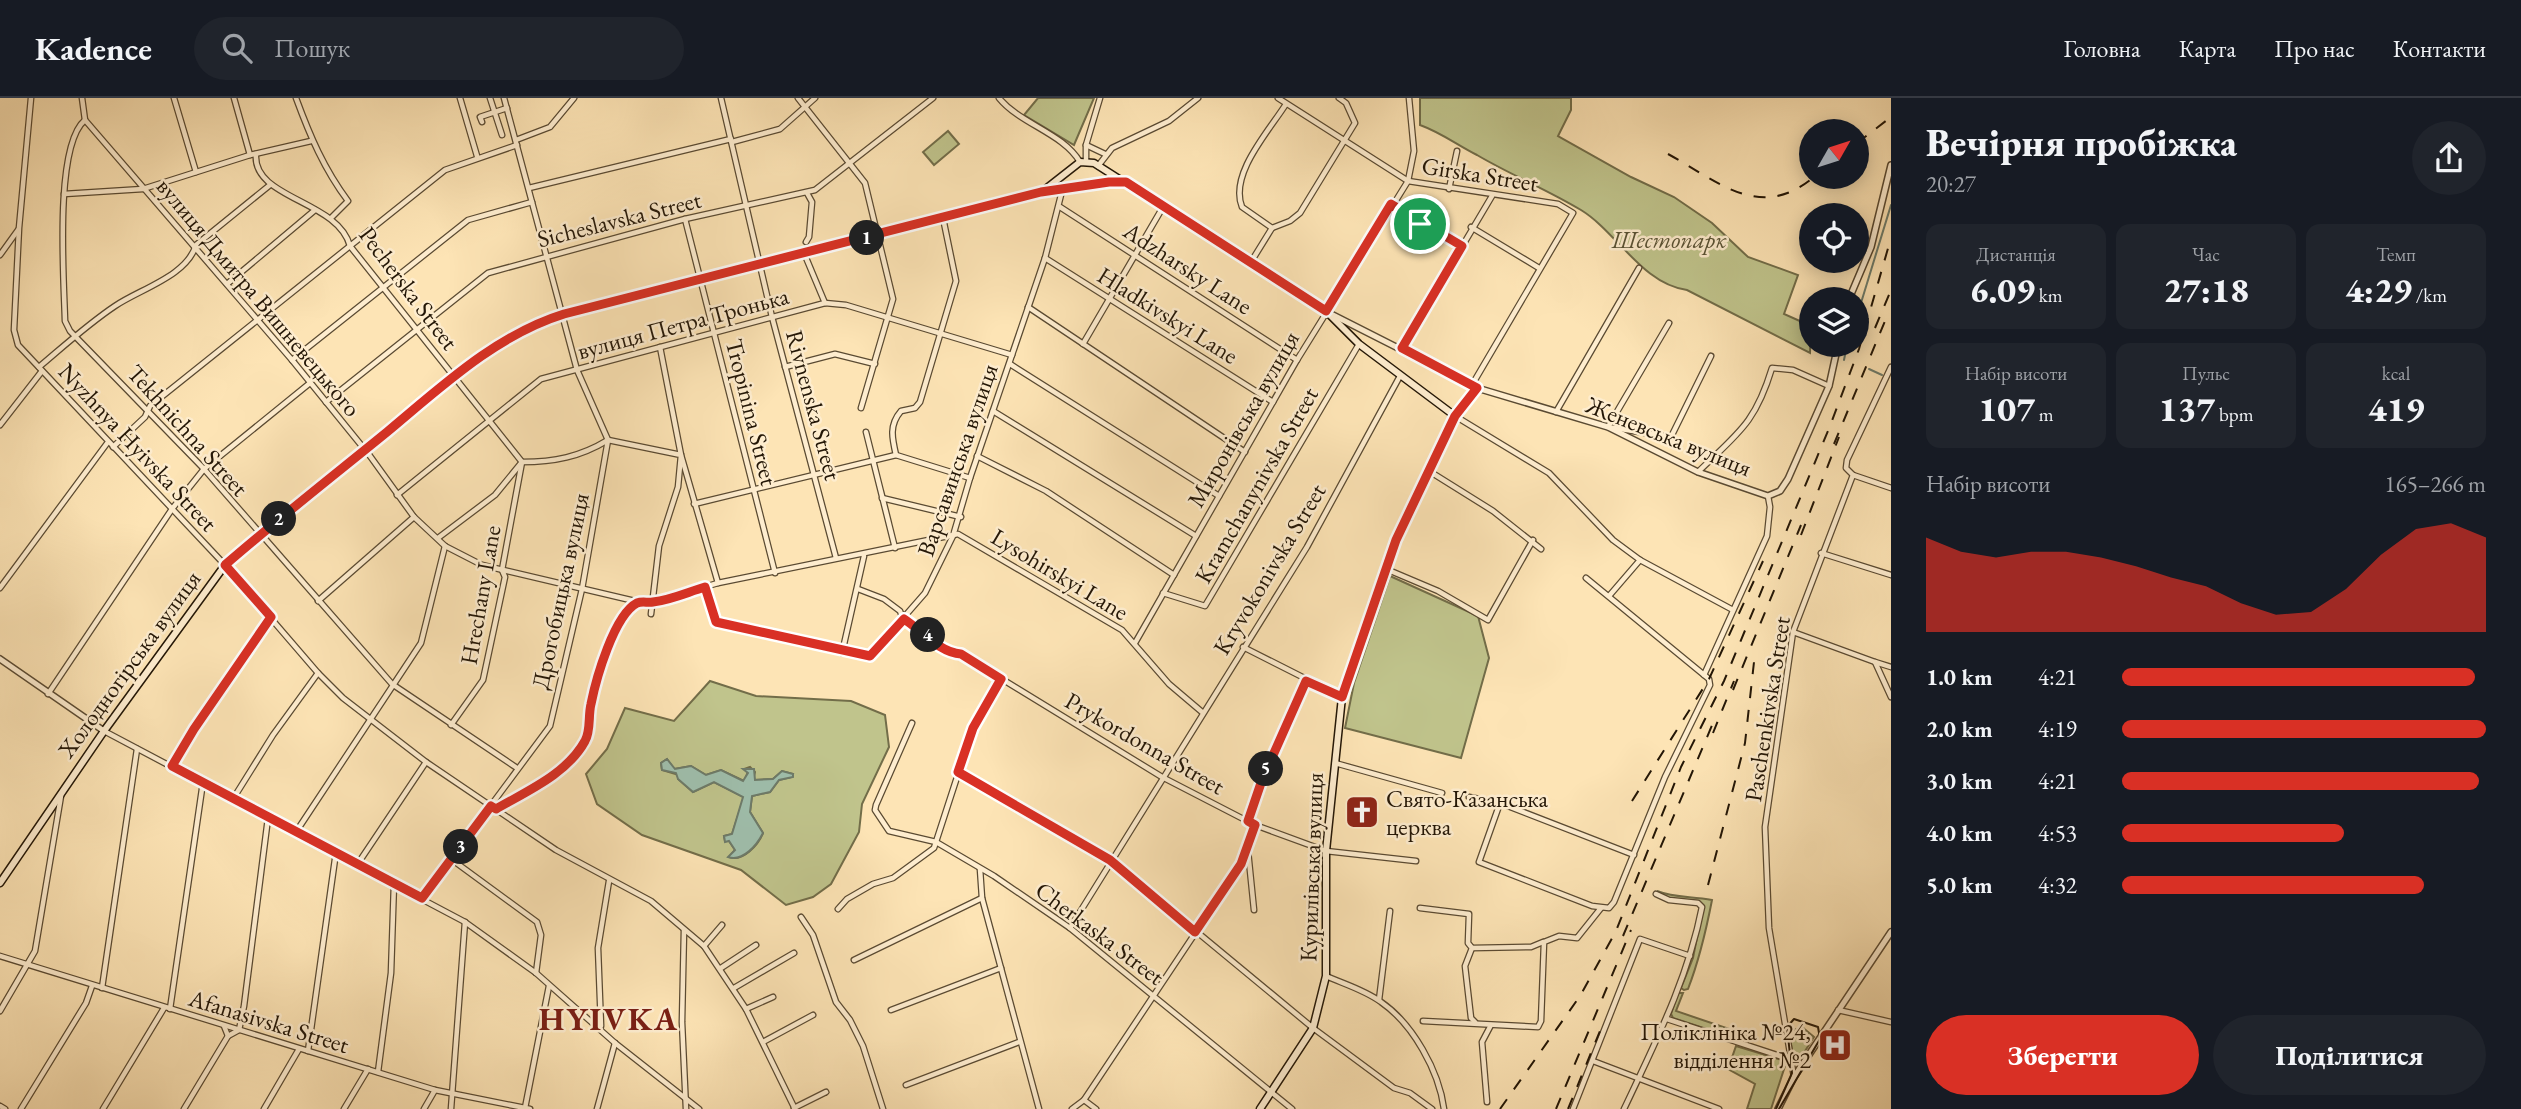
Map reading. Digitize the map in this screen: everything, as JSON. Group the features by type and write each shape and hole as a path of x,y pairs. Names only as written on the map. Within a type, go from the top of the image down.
{"main road":[{"name":"Женевська вулиця","path":"1083,162 1098,166 1126,182 1326,311"},
{"name":"Холодногірська вулиця","path":"1041,192 1083,162"},
{"path":"1092,184 1098,173 1098,166"},
{"path":"1065,175 1067,185 1072,189"},
{"name":"Холодногірська вулиця","path":"0,883 104,731 225,565 364,450 501,343 530,327 564,314 1041,192 1126,182"},
{"path":"1326,311 1359,344 1455,416"},
{"name":"Курилівська вулиця","path":"1260,1109 1313,1028 1326,976 1326,851 1342,697 1386,569 1455,416"}],"street":[{"name":"Nyzhnya Hyivska Street","path":"31,98 19,228 14,330 18,345 225,565 318,673 369,720 555,850 609,881 624,884 651,901 704,946 746,1009 794,1108"},
{"path":"82,98 85,120"},
{"path":"174,98 196,172"},
{"path":"0,425 41,369 75,336 117,305 170,274 193,255 196,246 270,185 257,167 234,98"},
{"path":"296,98 312,141 330,177 348,201 331,217"},
{"path":"460,98 477,156"},
{"path":"490,98 502,135"},
{"path":"504,98 577,370 608,440"},
{"path":"113,447 147,412 149,406 445,170 550,127 574,98"},
{"name":"Rivnenska Street","path":"721,98 772,317 836,558"},
{"path":"798,98 868,190 893,299 890,318 861,408"},
{"path":"529,188 780,129 815,98"},
{"name":"Sicheslavska Street","path":"326,402 488,273 685,219 807,193 850,165 933,98"},
{"path":"999,98 1012,113 1072,151 1083,162"},
{"path":"1083,162 1100,98"},
{"path":"1098,166 1112,148 1169,121 1198,98"},
{"name":"Girska Street","path":"1278,98 1408,181 1558,204 1573,213 1539,268"},
{"path":"1251,262 1272,228 1290,221 1300,212 1345,143 1355,124 1346,103 1339,98"},
{"name":"Миронівська вулиця","path":"1136,643 1297,360 1391,204 1408,181 1414,151 1409,98"},
{"path":"1272,228 1242,208 1237,189 1252,157 1286,104"},
{"path":"482,122 480,117 507,108"},
{"name":"вулиця Дмитра Вишневецького","path":"85,120 292,360 414,517 445,546 482,565 639,602 654,602 718,583 836,558 864,556 953,536"},
{"name":"Tekhnichna Street","path":"85,120 79,125 71,143 64,194 65,321 75,336 204,469 392,684 517,768"},
{"path":"64,194 143,189 253,155 312,141"},
{"path":"1086,145 1105,154"},
{"path":"1449,189 1457,151"},
{"path":"1854,287 1871,247 1891,165"},
{"name":"Pecherska Street","path":"270,185 331,217 344,231 350,246 522,462"},
{"name":"Варсавинська вулиця","path":"705,587 716,622 842,653 870,656 904,619 925,593 961,517 970,478 1045,258 1062,191"},
{"path":"806,242 809,237 812,202 807,193"},
{"path":"1402,348 1492,195"},
{"path":"292,360 468,220 532,202"},
{"path":"1391,204 1462,246"},
{"name":"Adzharsky Lane","path":"1059,206 1297,360"},
{"path":"1083,344 1163,206"},
{"path":"227,284 315,209"},
{"path":"895,455 893,421 901,411 915,408 920,402 956,281 943,218"},
{"name":"Tropinina Street","path":"685,219 775,573"},
{"path":"1471,227 1539,268 1475,387"},
{"path":"0,255 19,228"},
{"path":"804,253 825,303"},
{"path":"193,255 203,255"},
{"name":"Hladkivskyi Lane","path":"1045,258 1273,402"},
{"path":"1556,412 1639,268"},
{"name":"вулиця Петра Тронька","path":"397,495 537,380 825,303 846,305 1012,355"},
{"path":"1028,306 1245,452"},
{"name":"Женевська вулиця","path":"1326,311 1475,387 1608,427 1698,472 1768,496"},
{"path":"1669,323 1608,427 1671,437 1711,356"},
{"name":"Kramchanynivska Street","path":"1163,593 1205,606 1359,344"},
{"path":"660,347 681,455 718,583"},
{"path":"785,367 835,354 875,364"},
{"path":"1704,675 1767,536 1770,507 1768,496 1780,491 1788,479 1829,386 1835,357"},
{"path":"1010,363 1219,496"},
{"name":"Paschenkivska Street","path":"1794,1077 1769,928 1765,827 1793,632 1853,475 1846,468 1847,460 1891,367"},
{"path":"1698,472 1751,420 1761,403 1772,368 1793,370 1829,386"},
{"name":"Kryvokonivska Street","path":"1070,928 1307,547 1400,376"},
{"path":"48,694 172,509 204,469 310,383"},
{"name":"Курилівська вулиця","path":"1455,416 1475,387"},
{"path":"993,411 1196,536"},
{"path":"1455,416 1549,473 1613,540 1640,560 1733,610"},
{"path":"866,432 895,548"},
{"path":"438,538 495,495 522,462 564,459 590,451 608,440 681,455"},
{"name":"Дрогобицька вулиця","path":"422,898 494,807 517,768 550,726 582,589 608,440"},
{"path":"0,588 108,442"},
{"path":"651,614 659,546 681,475 681,455"},
{"path":"694,504 895,455 970,478"},
{"path":"978,456 1046,491 1174,575"},
{"name":"Hrechany Lane","path":"451,724 483,680 505,577 502,570 522,462"},
{"path":"1428,471 1533,540 1541,549"},
{"path":"1853,475 1891,488"},
{"path":"882,498 961,517"},
{"path":"318,601 414,517"},
{"name":"Lysohirskyi Lane","path":"953,536 963,535 1002,562 1122,630 1170,684 1202,712"},
{"path":"1386,569 1438,591 1488,620 1533,540"},
{"path":"296,832 421,643 445,546"},
{"path":"1821,553 1891,575"},
{"path":"842,653 864,556"},
{"path":"1609,596 1640,560"},
{"path":"1500,803 1479,862 1601,908 1609,908 1614,902 1665,777 1708,691 1710,685 1704,675 1586,578"},
{"name":"Prykordonna Street","path":"858,589 884,599 900,611 904,619 954,654 961,654 1162,777 1255,825 1326,851 1416,861"},
{"path":"494,807 567,765 587,739 595,685 609,648 624,615 639,602"},
{"path":"172,766 206,710 271,617"},
{"path":"1793,632 1891,667"},
{"path":"1243,647 1342,697"},
{"path":"0,659 104,731 465,922 536,973 601,1027 615,1043 699,1109"},
{"path":"1875,662 1891,697"},
{"path":"233,799 273,735 318,673"},
{"path":"838,909 846,899 893,878 934,848 973,728 1001,679"},
{"path":"1248,821 1262,780 1306,681"},
{"name":"Cherkaska Street","path":"912,723 875,810 890,831 936,842 1070,928 1292,1109"},
{"path":"102,988 137,749"},
{"path":"357,864 426,762"},
{"path":"1334,763 1441,793"},
{"path":"958,772 1110,860 1313,1028 1394,1088 1410,1093 1432,1109"},
{"path":"170,1010 203,782"},
{"path":"0,1011 35,951 62,791"},
{"path":"1469,797 1475,796 1500,803 1634,855"},
{"path":"184,1109 228,1036 239,1030 268,818"},
{"path":"1072,1109 1084,1100 1248,850 1255,825"},
{"path":"1248,850 1254,910"},
{"path":"308,1051 336,852"},
{"path":"452,859 537,922 541,935 536,973"},
{"path":"980,868 982,898 1019,1042 1040,1109"},
{"path":"601,1027 598,948 609,881"},
{"path":"378,1072 390,972 394,883"},
{"path":"1624,1109 1667,1019 1690,956 1702,907 1698,903 1669,900 1656,894"},
{"path":"854,960 982,898"},
{"path":"1420,908 1469,914 1468,943 1472,948"},
{"path":"1472,948 1531,947 1559,936 1577,938 1601,908"},
{"path":"1379,1000 1390,911"},
{"path":"801,917 813,935 836,1002 850,1020 863,1046 883,1109"},
{"path":"451,1109 465,922"},
{"path":"704,946 722,925"},
{"path":"684,930 682,1022 686,1109"},
{"path":"1778,1109 1794,1077 1891,932"},
{"path":"1573,1109 1609,1011 1640,939 1690,956"},
{"path":"1423,1021 1538,1027 1541,1021 1544,942"},
{"path":"721,968 756,945"},
{"path":"1472,948 1465,966 1471,1018 1475,1022"},
{"path":"734,989 794,953"},
{"name":"Afanasivska Street","path":"0,956 28,967 435,1090 526,1108"},
{"path":"891,1010 1001,968"},
{"path":"1326,976 1379,1000 1403,1022 1431,1068 1444,1109"},
{"path":"21,1109 86,1003 92,986"},
{"path":"526,1108 549,986"},
{"path":"746,1009 773,997"},
{"path":"103,1109 164,1008"},
{"path":"1838,1010 1891,1021"},
{"path":"763,1042 813,1015"},
{"path":"1667,1019 1790,1059"},
{"path":"1487,1102 1482,1042 1492,1024"},
{"path":"224,1026 228,1036"},
{"path":"906,1085 1019,1042"},
{"path":"597,1109 615,1043"},
{"path":"264,1109 299,1049"},
{"path":"1592,1061 1719,1109"},
{"path":"344,1109 368,1069"},
{"path":"424,1109 435,1090"},
{"path":"794,1108 826,1092"},
{"path":"1084,1100 1096,1109"},
{"path":"0,1106 5,1109"}],"green space":[{"path":"1038,98 1094,98 1074,145 1024,115"},
{"name":"Шестопарк","path":"1420,98 1571,98 1571,110 1558,136 1631,177 1674,197 1712,223 1748,257 1798,275 1784,314 1799,321 1799,347 1687,290 1671,286 1657,278 1581,210 1420,125"},
{"path":"948,131 959,144 934,165 923,152"},
{"path":"1390,576 1478,616 1489,658 1461,758 1345,728 1354,683"},
{"path":"710,681 756,696 851,701 885,715 889,747 862,804 859,832 831,884 813,897 786,905 741,870 642,835 597,804 586,774 607,749 625,708 674,721","holes":["667,759 674,769 691,766 706,775 721,770 744,781 748,772 744,769 750,767 755,772 753,780 773,779 782,771 793,774 792,777 779,780 770,792 752,796 750,812 763,833 758,843 745,855 734,858 729,857 735,850 729,841 725,841 724,836 732,834 744,797 714,782 693,792 678,779 679,775 662,770 661,763"]},
{"path":"1657,891 1712,900 1688,989 1681,988 1693,958 1703,907 1699,901 1669,899"},
{"path":"1678,993 1683,993 1676,1011 1753,1037 1751,1040 1740,1040 1673,1018 1671,1014"},
{"path":"1802,1027 1814,1037 1798,1062 1793,1058 1790,1038 1794,1030"},
{"path":"1736,1046 1782,1060 1785,1066 1771,1109 1747,1109 1755,1084 1728,1069"}],"shaded area":[{"path":"667,759 675,769 691,766 706,775 721,770 743,781 748,773 743,769 754,769 755,780 773,779 782,771 793,774 793,777 779,780 770,792 752,796 750,812 763,833 749,851 734,858 728,857 735,850 729,841 725,842 724,836 732,834 743,797 714,782 693,792 678,779 676,773 662,770 661,763"}],"waterway":[{"path":"1866,287 1891,205"},
{"path":"1869,369 1882,375"}],"tram line":[{"path":"1776,1109 1792,1073 1787,1027 1794,1019 1818,1027 1820,1039 1779,1109"}],"railway":[{"path":"1869,134 1891,117"},
{"path":"1668,154 1740,193 1758,197 1776,196 1799,187"},
{"path":"1500,1109 1580,996 1616,931 1681,767 1724,681 1830,426 1859,349 1891,238"},
{"path":"1875,328 1891,290"},
{"path":"1834,444 1885,321"},
{"path":"1801,535 1839,437"},
{"path":"1733,690 1801,525"},
{"path":"1632,801 1709,679 1763,561"},
{"path":"1708,885 1745,743 1755,653"},
{"path":"1713,733 1734,681"},
{"path":"1623,936 1713,723"},
{"path":"1556,1109 1631,930"},
{"path":"1568,1109 1602,1026"}],"place":[{"name":"Свято-Казанська церква","path":"1362,812"},
{"name":"Поліклініка №24, відділення №2","path":"1835,1045"}],"district":[{"name":"HYIVKA","path":"609,1019"}],"route":[{"path":"1109,182 1126,182 1326,311 1391,204 1420,224 1462,246 1402,348 1477,388 1455,416 1396,540 1342,697 1306,681 1262,780 1248,821 1255,825 1248,850 1195,932 1110,860 958,772 973,728 1001,679 961,654 954,654 932,641 927,633 904,619 870,656 842,653 716,622 705,587 654,602 639,602 624,615 617,628 595,685 587,739 567,765 496,809 491,806 422,898 172,766 219,691 271,617 225,565 455,377 501,343 530,327 564,314 1041,192 1109,182"}]}
